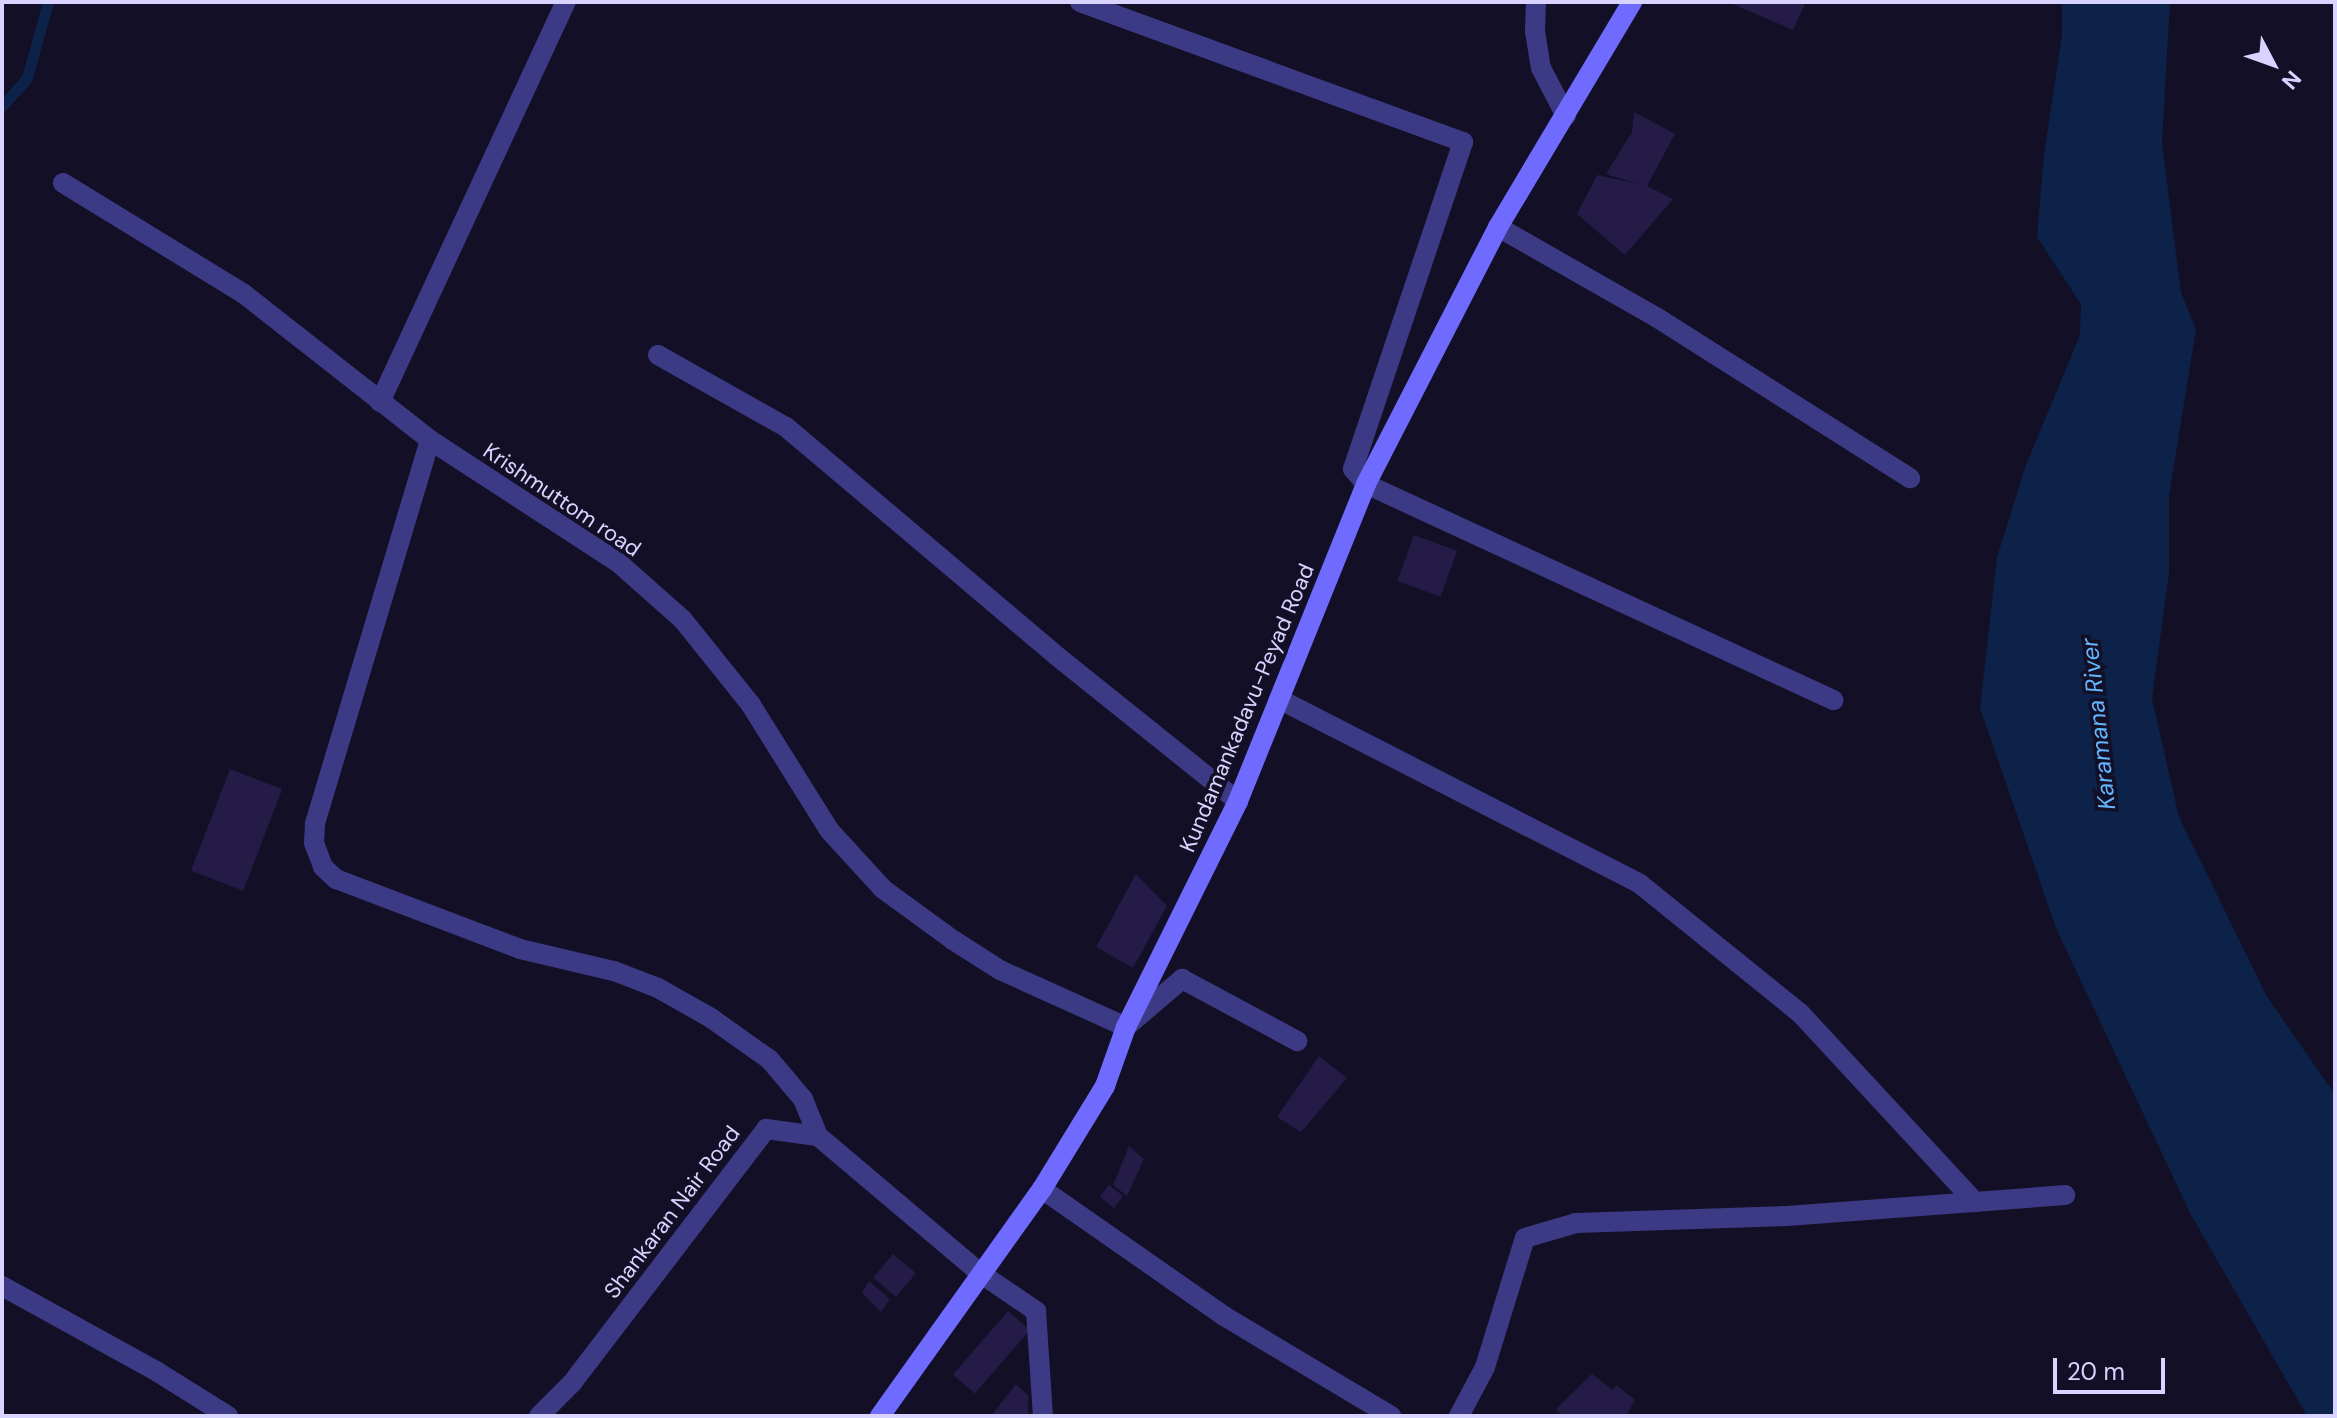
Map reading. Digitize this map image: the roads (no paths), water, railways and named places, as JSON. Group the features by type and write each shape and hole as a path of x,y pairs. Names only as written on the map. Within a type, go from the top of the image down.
{"main road":[{"name":"Kundamankadavu-Peyad Road","path":"880,1416 1042,1189 1105,1086 1126,1027 1238,801 1366,484 1498,227 1632,2"}],"street":[{"path":"380,402 566,2"},
{"path":"1080,2 1463,142 1353,469 1366,484 1833,700"},
{"path":"1536,2 1535,31 1541,68 1566,116"},
{"name":"Krishmuttom road","path":"63,183 244,294 430,440 620,564 683,620 751,705 829,830 883,889 1000,970 1126,1027"},
{"path":"1498,227 1656,317 1910,478"},
{"path":"658,355 786,427 1058,657 1238,801"},
{"path":"430,440 315,824 314,843 323,867 336,879 520,949 614,971 658,988 711,1018 770,1060 803,1099 818,1136 980,1273 1036,1311 1043,1416"},
{"path":"1279,699 1640,884 1800,1013 1975,1202"},
{"path":"1126,1027 1182,979 1297,1041"},
{"name":"Shankaran Nair Road","path":"539,1416 572,1383 766,1129 818,1136"},
{"path":"1042,1189 1224,1316 1391,1416"},
{"path":"1459,1416 1485,1367 1525,1238 1576,1223 1787,1216 2065,1195"},
{"path":"2,1286 156,1371 228,1416"}],"water":[{"name":"Karamana River","path":"2062,2 2170,2 2162,142 2181,293 2196,329 2169,496 2169,572 2152,699 2179,817 2266,995 2335,1095 2335,1416 2307,1416 2190,1213 2056,928 1980,708 1997,557 2026,465 2080,335 2081,304 2037,237 2044,154 2062,36"}],"waterway":[{"path":"2,106 27,78 48,2"}]}
